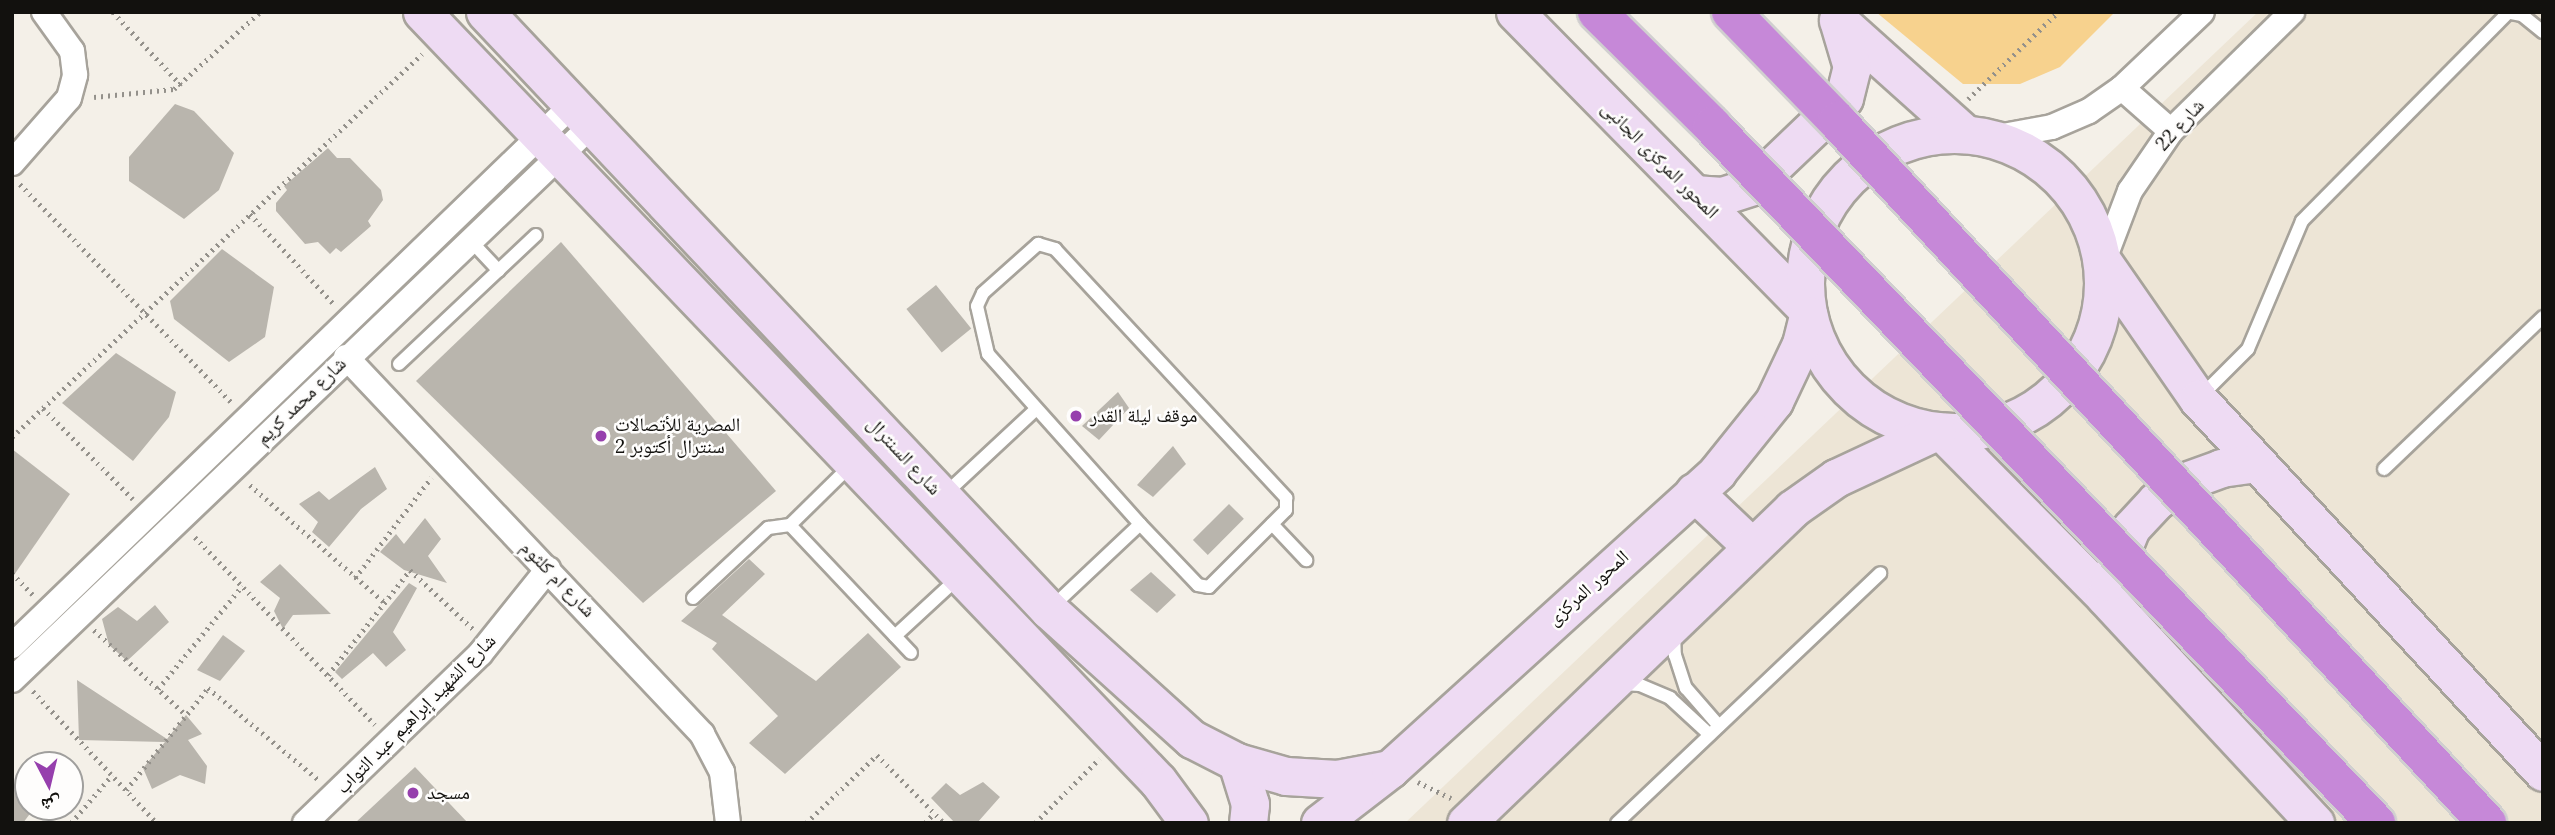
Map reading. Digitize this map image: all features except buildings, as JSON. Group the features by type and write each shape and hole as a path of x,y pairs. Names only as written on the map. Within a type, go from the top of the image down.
{"highway":[{"path":"1597,12 1712,126 2376,823"},
{"path":"1731,12 1837,121 2487,823"}],"main road":[{"name":"شارع السنترال","path":"485,12 1049,610 1192,738 1237,762 1311,779 1362,776 1390,769"},
{"name":"المحور المركزى الجانبى","path":"1515,12 1807,311"},
{"path":"1694,194 1722,196 1752,186 1844,98 1852,67 1834,16"},
{"path":"1834,16 1968,130 2037,158 2073,191 2096,234 2103,262 2104,286 2095,334 2085,356 2055,394 2014,420 1967,432 1940,431 1886,416 1854,393 1828,364 1807,311 1806,267 1815,228 1844,182 1875,157 1912,140 1968,130"},
{"path":"433,23 1118,740 1189,823"},
{"path":"2103,262 2198,399 2543,772"},
{"name":"المحور المركزى","path":"1320,823 1390,769 1738,450 1774,401 1801,344 1807,311"},
{"path":"1472,818 1751,546 1836,478 1940,431"},
{"path":"1940,431 2105,597 2315,823"},
{"path":"2105,597 2114,561 2131,528 2156,501 2186,481 2209,472 2257,463"},
{"path":"1693,492 1751,546"},
{"path":"1237,762 1250,804 1248,823"}],"street":[{"path":"12,163 69,99 75,75 72,51 44,12"},
{"path":"1968,130 2071,120 2122,88 2203,12"},
{"name":"شارع 22","path":"2103,262 2130,191 2171,131 2292,12"},
{"path":"2122,88 2171,131"},
{"name":"شارع محمد كريم","path":"12,646 350,321 582,115"},
{"name":"شارع محمد كريم","path":"15,677 470,240 550,146"},
{"name":"شارع ام كلثوم","path":"346,357 702,734 722,772 728,823"},
{"name":"شارع الشهيد إبراهيم عبد التواب","path":"305,823 488,644 548,569"}],"lane":[{"path":"2198,399 2248,349 2302,221 2507,12 2529,19 2543,33"},
{"path":"398,364 536,235"},
{"path":"470,240 499,271"},
{"path":"1038,244 1055,249 1286,498 1286,510 1204,587 1140,524 1034,411 988,355 977,306 983,293 1038,244"},
{"path":"2384,469 2543,317"},
{"path":"942,496 1034,411"},
{"path":"693,598 768,528 790,525 853,463"},
{"path":"1049,610 1140,524"},
{"path":"1272,524 1306,560"},
{"path":"790,525 911,653"},
{"path":"1617,823 1880,573"},
{"path":"895,636 961,575"},
{"path":"1675,619 1679,672 1714,730"},
{"path":"1607,685 1655,690 1714,730"}],"path":[{"path":"113,12 181,85"},
{"path":"69,99 166,91 181,85 260,12"},
{"path":"1968,130 2057,12"},
{"path":"12,437 250,214 433,23"},
{"path":"12,176 248,419"},
{"path":"250,214 350,321"},
{"path":"43,408 148,514"},
{"path":"355,578 444,460"},
{"path":"231,469 384,602"},
{"path":"178,520 390,741"},
{"path":"328,675 384,602 414,570 488,644"},
{"path":"158,689 242,586"},
{"path":"78,616 186,715"},
{"path":"15,677 157,823"},
{"path":"126,790 186,715 212,688 335,794"},
{"path":"1035,823 1118,740"},
{"path":"806,823 877,755 944,823"},
{"path":"1390,769 1472,818"},
{"path":"71,823 112,775"},
{"path":"925,823 934,813"}],"shaded area":[{"path":"1876,12 2115,12 2060,67 2020,84 1963,84"},
{"path":"2258,12 2543,12 2543,823 1405,823"}],"place":[{"name":"موقف ليلة القدر","path":"1076,416"},
{"name":"المصرية للأتصالات سنترال أكتوبر 2","path":"601,436"},
{"name":"مسجد","path":"413,793"}]}
